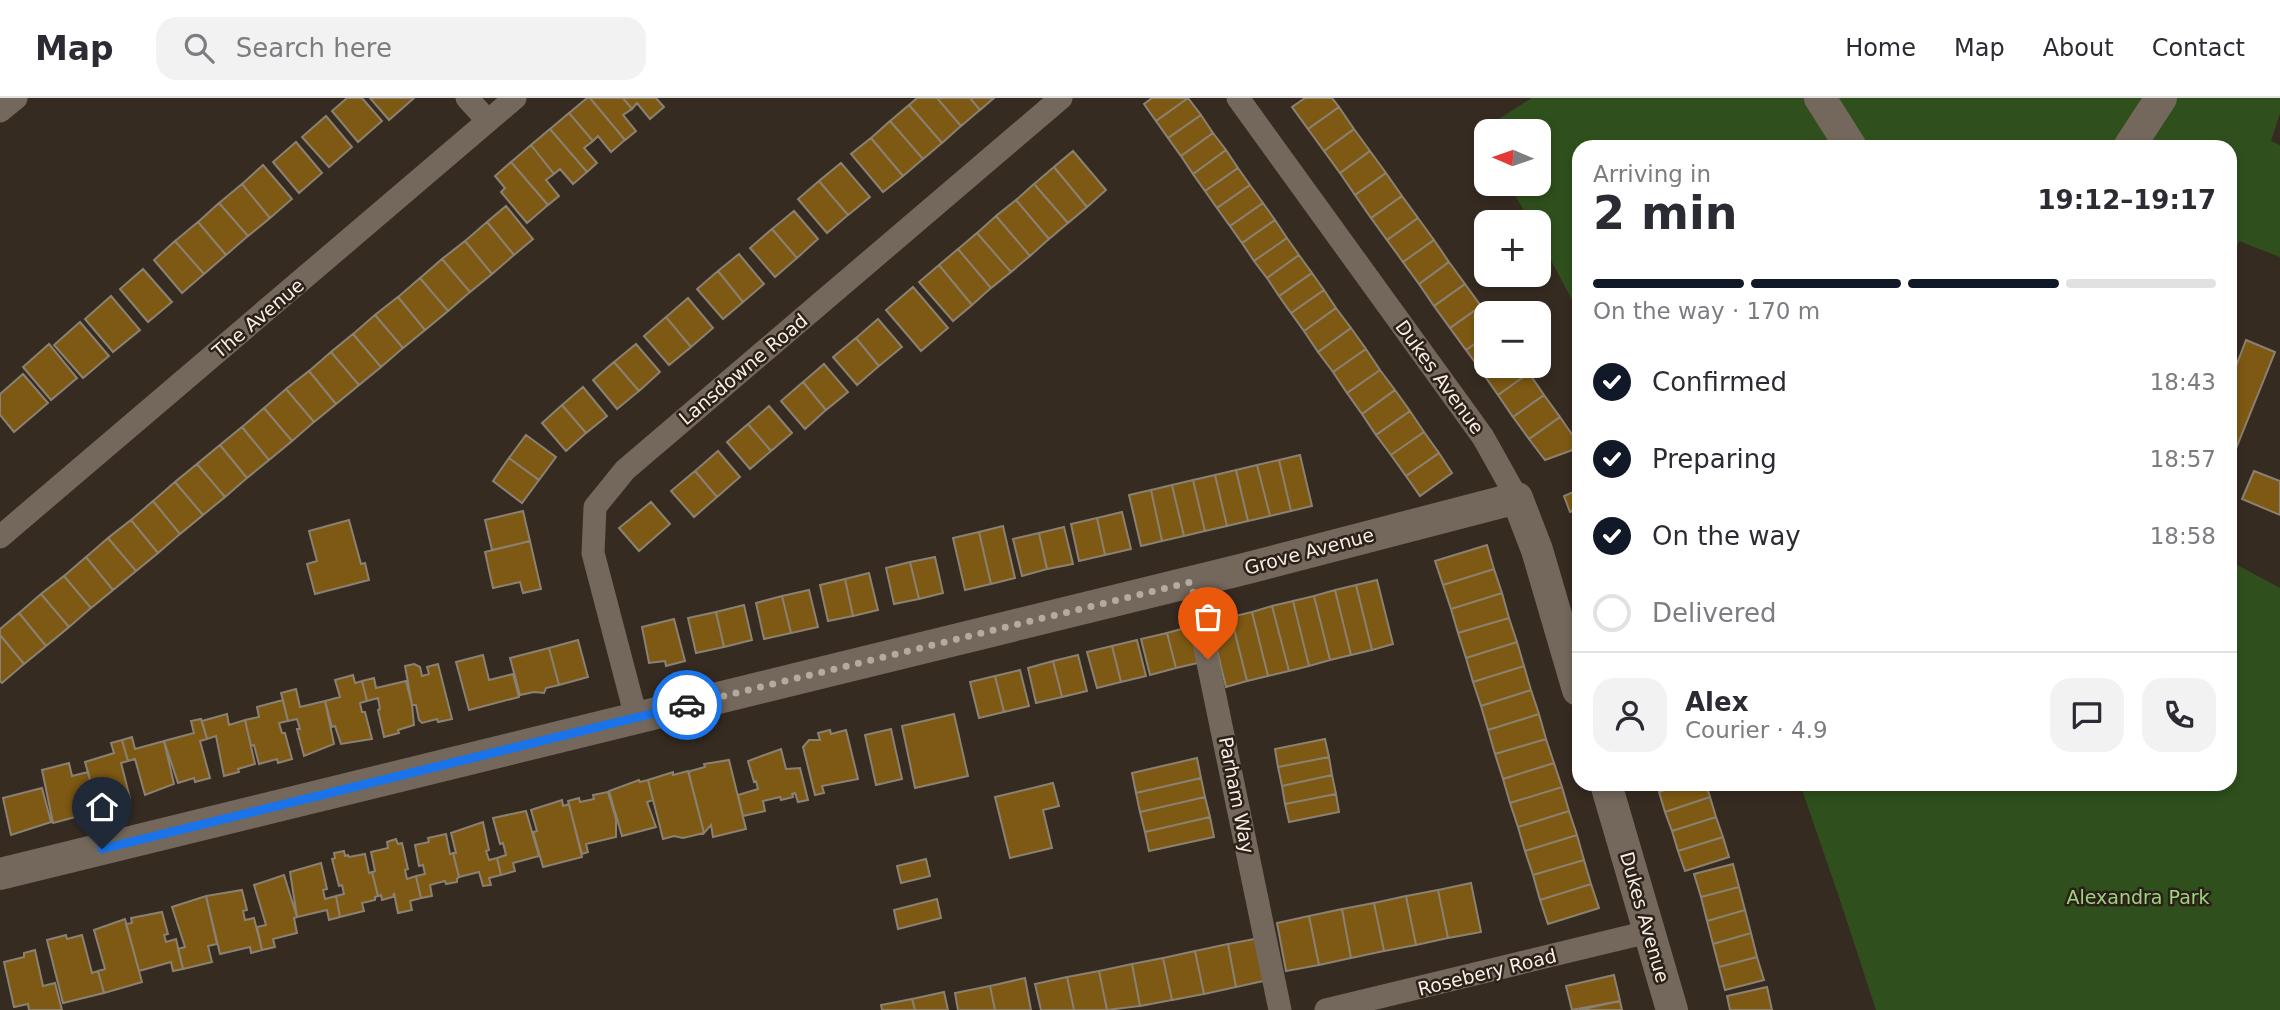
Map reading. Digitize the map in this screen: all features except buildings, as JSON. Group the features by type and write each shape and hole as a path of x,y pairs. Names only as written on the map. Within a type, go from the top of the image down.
{"street":[{"path":"0,111 16,98"},
{"path":"467,98 488,121"},
{"name":"The Avenue","path":"0,537 515,98"},
{"name":"Lansdowne Road","path":"636,717 593,553 595,506 625,470 1061,98"},
{"name":"Dukes Avenue","path":"1238,98 1483,437 1517,498 1537,550 1572,670"},
{"path":"1820,98 1847,140"},
{"path":"2134,140 2161,98"},
{"name":"Grove Avenue","path":"0,874 1191,582 1517,498"},
{"name":"Parham Way","path":"1191,582 1280,1010"},
{"name":"Dukes Avenue","path":"1608,791 1672,1010"},
{"name":"Rosebery Road","path":"1325,1010 1648,932"}],"green space":[{"path":"1532,98 2280,98 2280,113 2271,141 2280,145 2280,257 2239,241 2237,247 2237,140 1572,140 1572,300 1551,260 1551,210 1524,210 1515,196 1551,196 1551,119 1499,119"},
{"name":"Alexandra Park","path":"2237,565 2280,588 2280,1010 1876,1010 1802,791 2237,791"}],"way so far":[{"path":"687,705 1191,582 1208,659"}],"route":[{"path":"102,849 687,705"}]}
